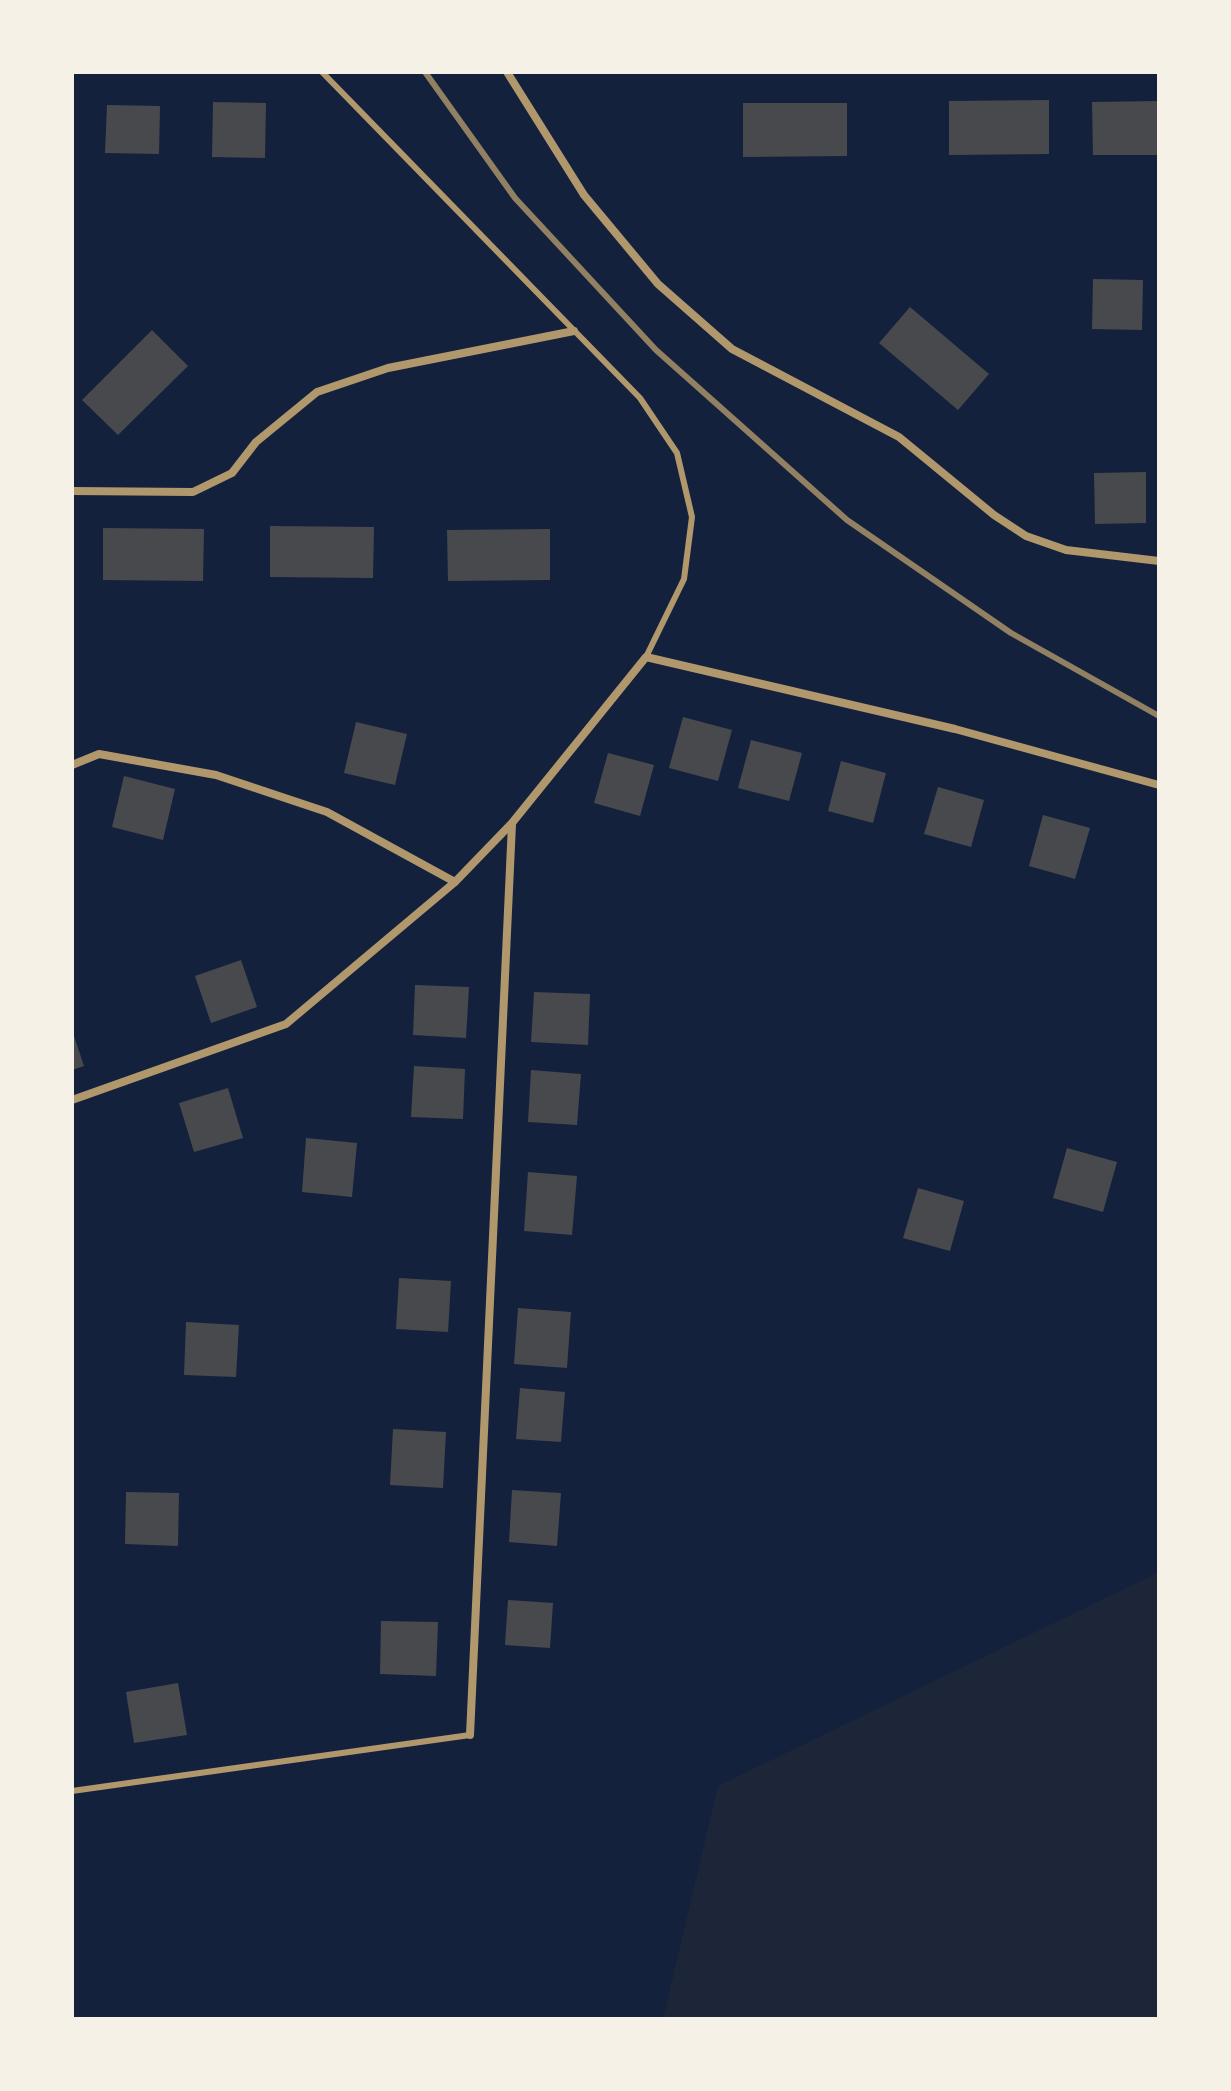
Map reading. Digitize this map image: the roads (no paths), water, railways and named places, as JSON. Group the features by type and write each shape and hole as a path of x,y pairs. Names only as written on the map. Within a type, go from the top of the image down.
{"street":[{"path":"507,72 584,195 658,284 732,349 899,437 994,515 1026,536 1066,550 1159,561"},
{"path":"72,491 193,492 232,473 256,442 317,392 388,368 574,331"},
{"path":"72,1100 286,1024 455,882 512,823 646,657 955,729 1159,785"},
{"path":"72,765 99,754 216,775 327,812 455,882"},
{"path":"470,1735 512,823"}],"lane":[{"path":"322,72 640,398 677,453 692,517 684,579 646,657"},
{"path":"72,1791 470,1735"}],"railway":[{"path":"425,72 515,198 656,350 847,520 1011,633 1159,716"}]}
